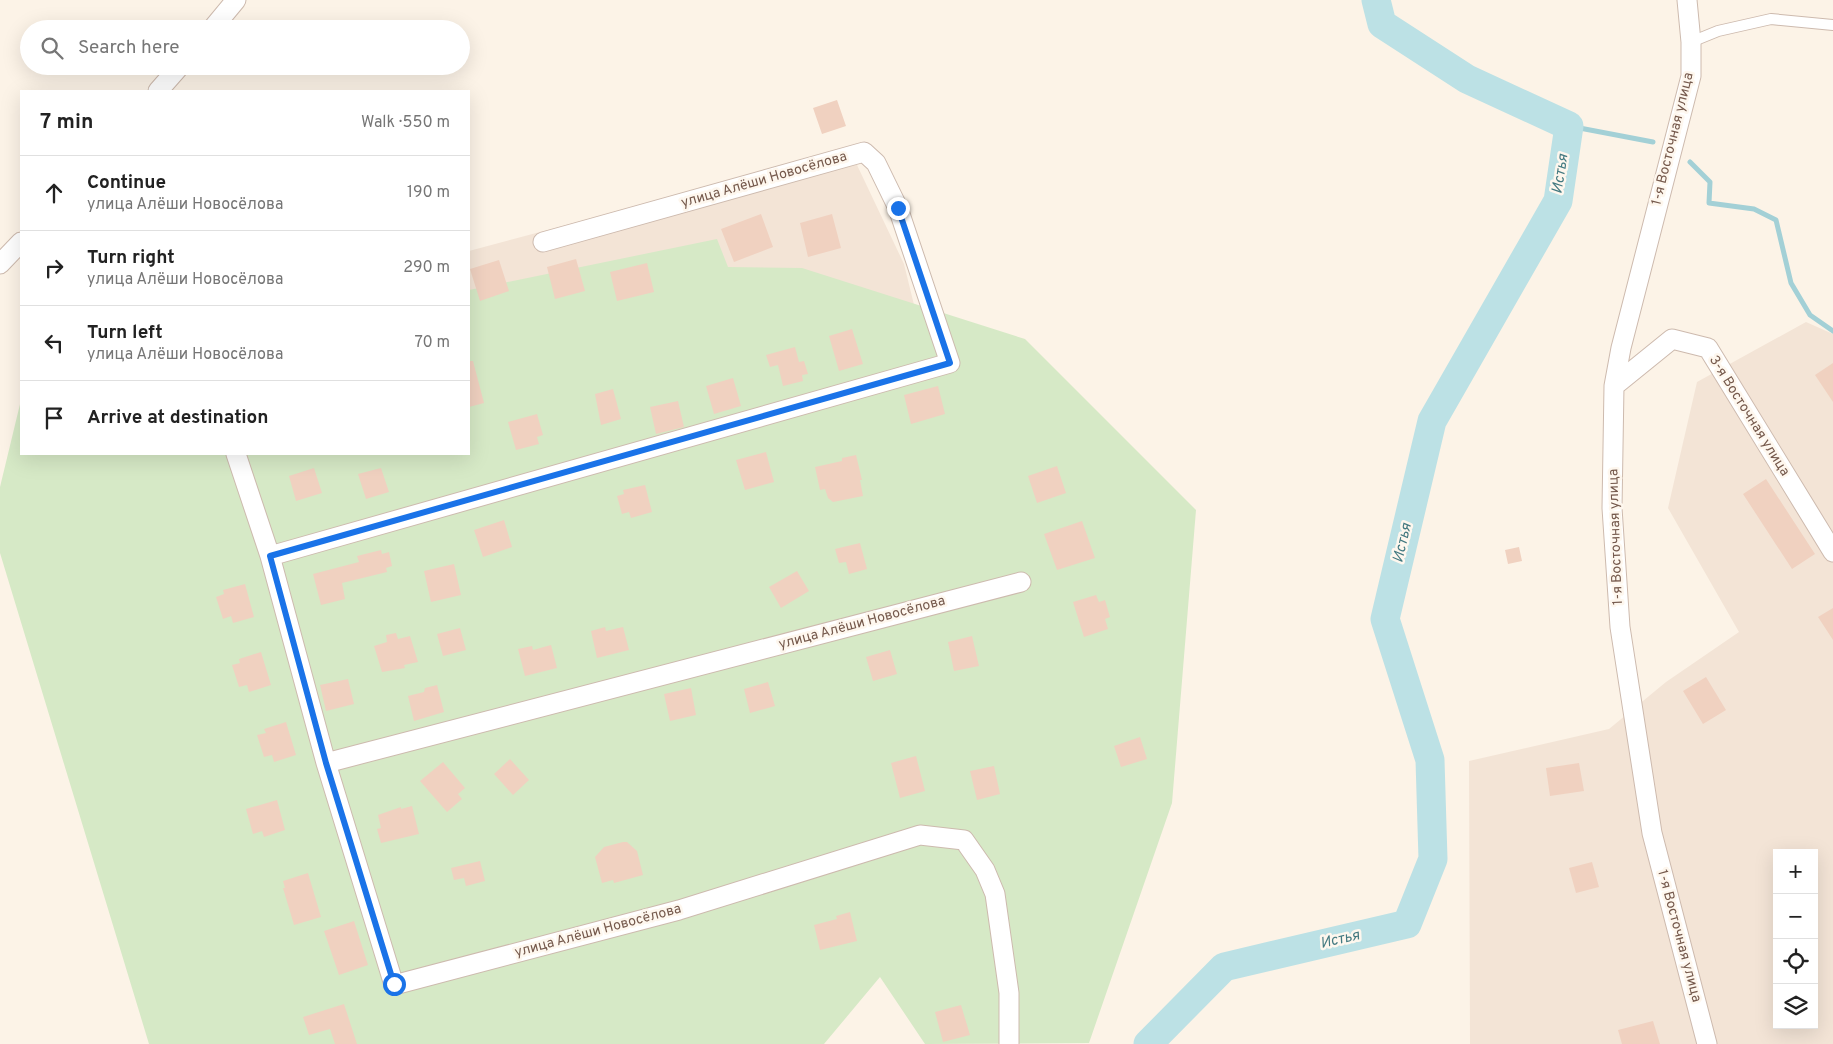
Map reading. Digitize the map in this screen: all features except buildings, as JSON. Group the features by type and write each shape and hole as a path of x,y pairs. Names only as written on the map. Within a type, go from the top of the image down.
{"street":[{"path":"219,20 236,0"},
{"name":"1-я Восточная улица","path":"1687,0 1691,42 1690,76 1621,348 1614,386 1612,508 1620,627 1652,833 1707,1044"},
{"path":"159,90 172,75"},
{"name":"улица Алёши Новосёлова","path":"270,556 950,363 898,208 876,163 864,152 543,242"},
{"path":"0,264 20,243"},
{"name":"3-я Восточная улица","path":"1614,386 1672,339 1708,348 1833,552"},
{"name":"улица Алёши Новосёлова","path":"236,455 270,556 326,763 394,984 680,910 920,834 964,840 985,870 995,894 1009,993 1009,1044"},
{"name":"улица Алёши Новосёлова","path":"326,763 1021,582"}],"lane":[{"path":"1691,42 1718,31 1771,19 1833,25"}],"shaded area":[{"path":"857,165 904,264 928,362 470,454 470,251 758,174"},
{"path":"1806,322 1833,334 1833,1044 1470,1044 1469,761 1609,729 1666,682 1739,632 1668,508 1697,382"}],"green space":[{"path":"717,239 728,267 802,268 1025,339 1196,510 1172,803 1089,1043 925,1044 880,977 824,1044 149,1044 0,553 0,487 20,404 20,455 470,455 470,290"}],"waterway":[{"name":"Истья","path":"1148,1044 1224,967 1407,924 1433,859 1430,760 1385,619 1432,421 1558,201 1569,126 1467,79 1382,24 1376,0"},
{"path":"1569,126 1653,142"},
{"path":"1690,162 1710,182 1709,203 1754,209 1776,220 1791,283 1810,315 1833,331"}],"route":[{"path":"394,984 326,763 270,556 950,363 898,208"}]}
